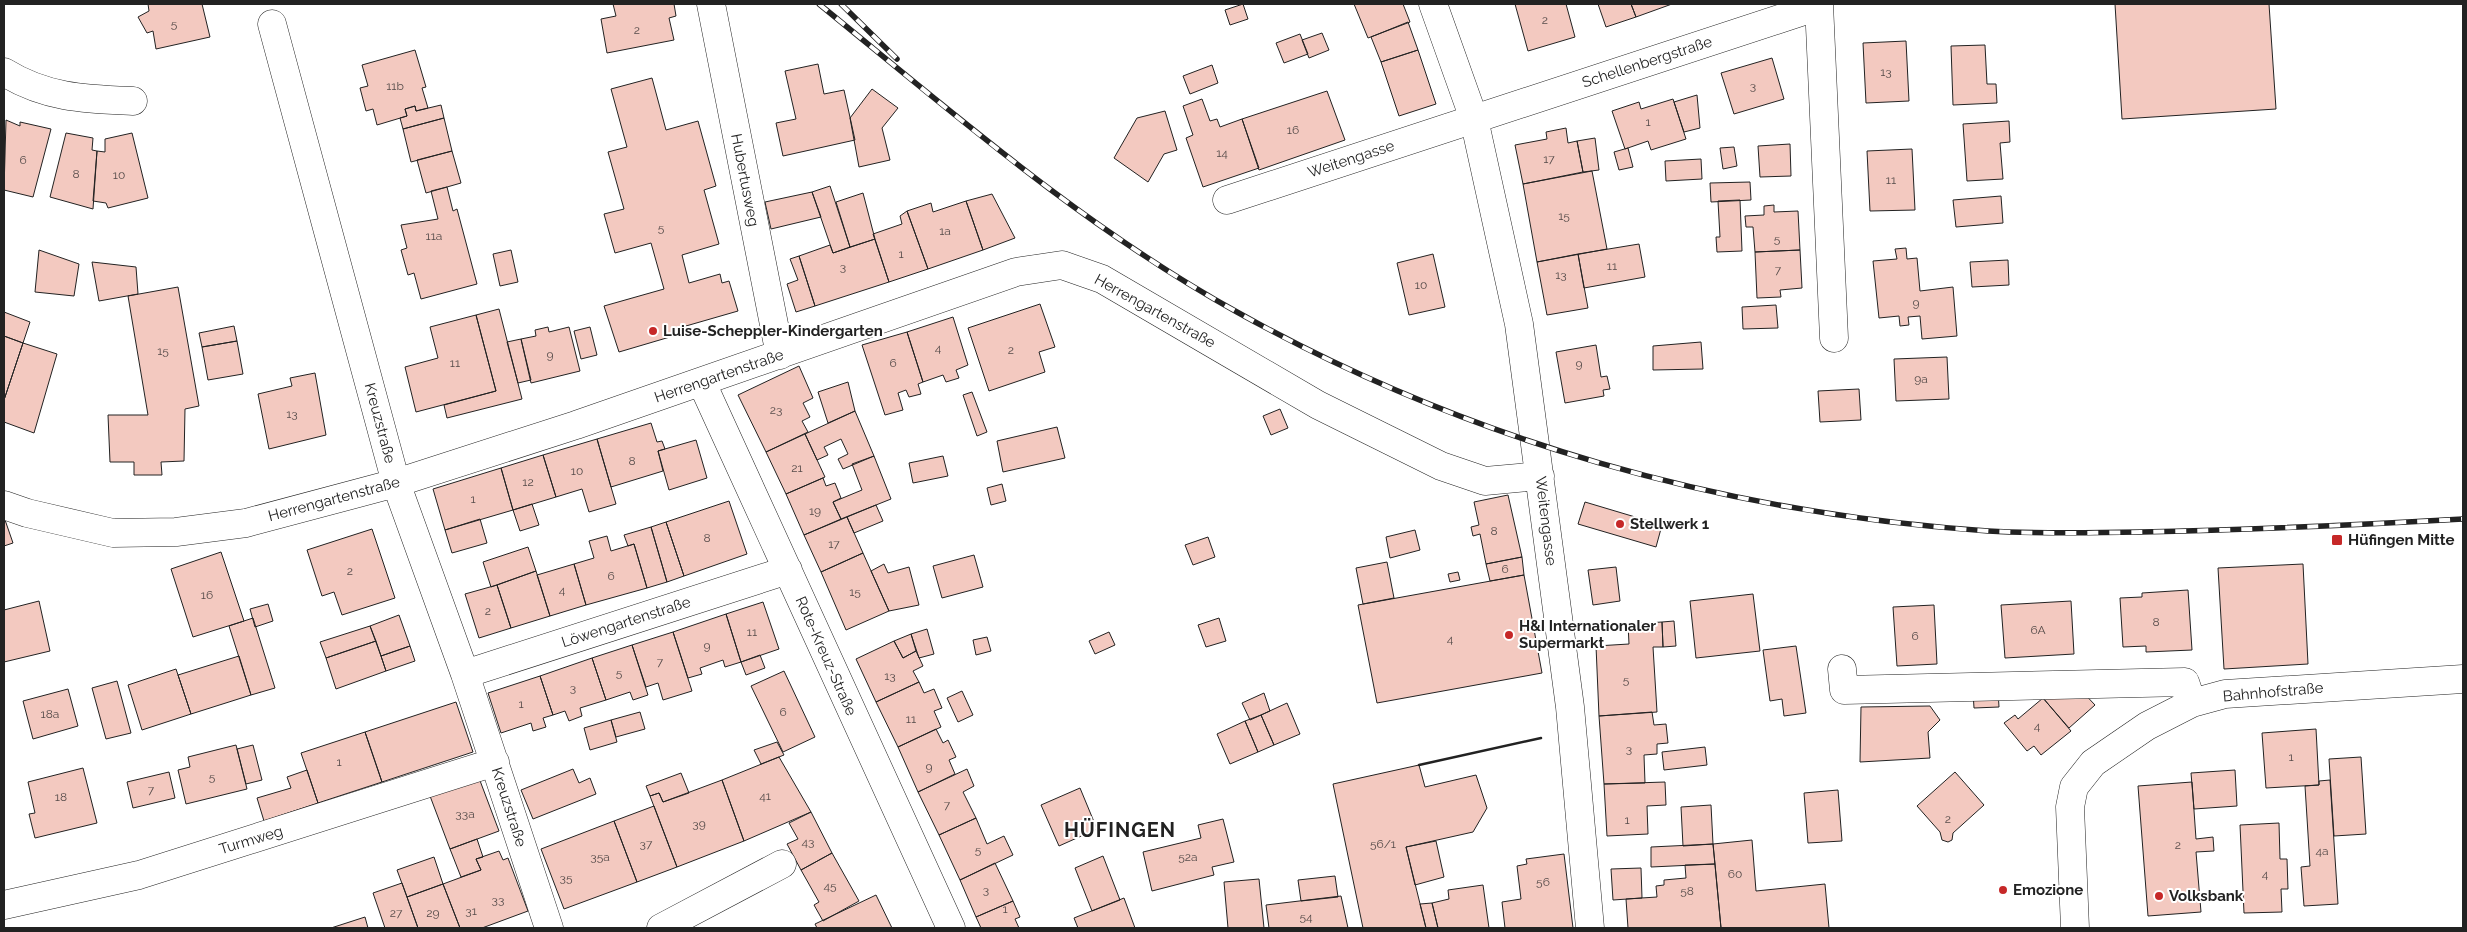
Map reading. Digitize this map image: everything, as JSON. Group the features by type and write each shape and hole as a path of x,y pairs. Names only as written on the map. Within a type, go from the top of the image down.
{"street":[{"name":"Hubertusweg","path":"711,4 780,356"},
{"name":"Weitengasse","path":"1433,4 1474,119 1520,324 1570,707 1590,928"},
{"name":"Schellenbergstraße","path":"1474,119 1819,5 1834,338"},
{"name":"Kreuzstraße","path":"272,24 396,483 465,674 549,928"},
{"path":"4,72 25,85 77,99 133,101"},
{"name":"Weitengasse","path":"1227,200 1474,119"},
{"name":"Herrengartenstraße","path":"4,505 27,513 113,533 176,532 246,522 396,483 702,383 1016,272 1062,265 1102,279 1318,404 1441,466 1485,481 1540,476"},
{"name":"Rote-Kreuz-Straße","path":"702,383 788,570 824,654 951,928"},
{"name":"Löwengartenstraße","path":"465,674 788,570"},
{"path":"1842,670 1844,690 2185,682 2192,703"},
{"name":"Bahnhofstraße","path":"2074,928 2070,807 2074,788 2093,763 2146,726 2192,703 2225,694 2463,679"},
{"name":"Turmweg","path":"4,905 139,874 495,762"},
{"path":"661,928 782,864"}],"building":[{"path":"148,4 202,4 210,37 156,49 153,31 147,33 138,17 149,11"},
{"path":"613,4 674,4 676,16 669,18 674,40 607,53 601,19 616,16"},
{"path":"1243,4 1248,19 1230,25 1225,10"},
{"path":"1354,4 1403,4 1410,22 1368,38"},
{"path":"1515,4 1566,4 1575,37 1528,51"},
{"path":"1598,4 1631,4 1636,17 1606,27"},
{"path":"1631,4 1672,4 1636,17"},
{"path":"2115,4 2269,4 2276,109 2122,119"},
{"path":"1408,22 1418,50 1381,62 1371,37"},
{"path":"1322,33 1329,50 1309,58 1302,40"},
{"path":"1300,34 1308,54 1284,63 1276,43"},
{"path":"1906,41 1909,101 1866,103 1863,43"},
{"path":"1985,45 1987,84 1996,84 1997,103 1953,105 1951,46"},
{"path":"415,50 426,87 422,88 428,108 416,111 415,106 405,109 407,116 377,125 373,109 366,111 360,88 368,86 362,65"},
{"path":"1418,50 1436,104 1399,116 1381,62"},
{"path":"1772,58 1784,99 1734,114 1721,73"},
{"path":"818,64 824,94 844,90 855,140 783,156 776,123 796,119 785,71"},
{"path":"1212,65 1218,83 1190,94 1183,76"},
{"path":"652,78 666,130 698,121 716,186 704,190 719,244 682,255 689,283 720,274 722,283 729,281 738,311 679,328 680,334 619,352 604,306 664,289 651,243 615,253 604,214 624,209 608,152 627,147 611,89"},
{"path":"872,89 898,108 882,128 890,160 859,167 850,118"},
{"path":"1327,91 1345,140 1259,170 1242,119"},
{"path":"1697,95 1700,128 1684,132 1674,102"},
{"path":"1202,99 1210,121 1217,119 1220,127 1242,119 1259,168 1203,187 1186,138 1193,135 1183,106"},
{"path":"1673,99 1686,139 1651,150 1648,141 1625,149 1612,111 1639,102 1641,109"},
{"path":"441,105 444,118 403,129 400,118 407,116 405,109 415,106 416,111"},
{"path":"1165,111 1177,150 1164,154 1148,182 1114,158 1137,118"},
{"path":"444,118 452,151 411,162 403,129"},
{"path":"6,120 20,126 20,122 51,129 33,197 4,190"},
{"path":"2009,121 2010,142 2000,143 2003,179 1967,181 1963,124"},
{"path":"1566,128 1568,143 1577,141 1583,172 1523,184 1515,145 1547,139 1546,132"},
{"path":"66,133 93,138 92,150 97,151 93,209 50,197"},
{"path":"132,133 148,198 108,208 106,203 93,201 97,151 105,152 105,139"},
{"path":"1595,138 1599,170 1583,172 1577,141"},
{"path":"1790,144 1791,176 1760,177 1758,146"},
{"path":"1734,147 1737,166 1723,169 1720,148"},
{"path":"1628,148 1633,167 1619,170 1614,152"},
{"path":"1912,149 1915,210 1870,211 1867,151"},
{"path":"452,151 461,183 426,193 417,160"},
{"path":"1701,159 1702,179 1666,181 1665,161"},
{"path":"1592,171 1607,249 1537,262 1523,184"},
{"path":"1750,182 1751,200 1711,202 1710,183"},
{"path":"830,186 850,247 833,253 812,192"},
{"path":"447,187 453,211 457,209 477,284 421,299 414,273 408,275 401,250 407,248 401,225 438,219 431,191"},
{"path":"812,192 821,217 771,229 765,202"},
{"path":"863,193 875,239 850,247 836,202"},
{"path":"992,194 1015,238 983,250 966,201"},
{"path":"2001,196 2003,223 1956,227 1953,200"},
{"path":"1740,200 1742,251 1717,252 1716,237 1720,237 1718,201"},
{"path":"966,201 983,250 928,269 907,211 931,203 933,212"},
{"path":"1774,205 1774,212 1798,211 1800,250 1755,252 1753,227 1746,227 1745,216 1764,215 1764,206"},
{"path":"907,211 928,269 889,282 873,234 902,224 900,216"},
{"path":"875,239 889,282 815,306 799,256 830,245 833,253"},
{"path":"1639,244 1645,277 1584,288 1578,254"},
{"path":"1906,248 1907,259 1917,258 1920,291 1953,287 1957,336 1922,339 1920,316 1908,317 1909,325 1900,326 1899,316 1879,318 1873,261 1897,259 1895,249"},
{"path":"39,250 79,264 74,296 35,292"},
{"path":"511,250 518,282 500,286 493,254"},
{"path":"1800,250 1802,288 1780,290 1781,297 1757,298 1755,252"},
{"path":"1433,254 1445,307 1409,315 1397,263"},
{"path":"1578,254 1588,308 1547,315 1537,262"},
{"path":"799,256 815,306 796,312 787,284 798,280 790,259"},
{"path":"2008,260 2009,285 1972,287 1970,262"},
{"path":"92,262 136,267 138,294 99,301"},
{"path":"178,287 199,406 185,409 184,461 161,462 162,475 134,475 134,462 110,462 108,415 148,415 128,296"},
{"path":"1040,304 1055,347 1039,352 1045,372 989,391 968,328"},
{"path":"1776,305 1778,328 1743,329 1742,307"},
{"path":"499,309 522,399 447,418 444,405 496,391 476,315"},
{"path":"4,312 30,322 23,343 4,336"},
{"path":"476,315 496,391 416,412 405,367 438,358 430,327"},
{"path":"953,317 968,365 956,370 959,378 946,382 943,375 923,382 907,332"},
{"path":"234,326 237,341 202,347 199,333"},
{"path":"548,327 549,332 569,327 580,371 531,383 521,339 536,336 535,330"},
{"path":"590,327 597,355 581,359 574,331"},
{"path":"907,332 923,382 918,384 921,394 909,397 906,390 898,393 903,410 885,415 862,345"},
{"path":"4,336 23,343 4,400"},
{"path":"521,339 531,380 518,383 507,342"},
{"path":"237,341 243,374 208,380 202,347"},
{"path":"1701,342 1703,369 1653,370 1653,346"},
{"path":"23,343 57,354 34,433 4,422 4,400"},
{"path":"1596,345 1601,377 1607,376 1610,389 1603,390 1604,396 1565,403 1556,352"},
{"path":"1947,357 1949,399 1896,401 1894,359"},
{"path":"799,366 813,398 803,403 810,417 802,421 808,432 766,452 738,395"},
{"path":"315,373 326,435 269,449 258,394 292,386 290,378"},
{"path":"848,382 855,411 828,423 818,392"},
{"path":"1859,389 1861,420 1820,422 1818,391"},
{"path":"972,392 987,432 977,436 963,395"},
{"path":"1280,409 1288,428 1271,435 1263,416"},
{"path":"855,411 874,456 843,469 838,459 848,454 841,439 824,447 828,455 817,460 805,434"},
{"path":"651,423 657,442 662,441 665,449 658,451 663,471 611,487 597,439"},
{"path":"1057,427 1065,458 1003,472 997,441"},
{"path":"805,434 825,477 786,494 766,452"},
{"path":"597,439 616,504 589,512 582,489 556,497 543,455"},
{"path":"696,440 707,478 669,490 658,451"},
{"path":"543,455 556,497 513,510 501,468"},
{"path":"874,456 891,499 841,519 833,502 862,490 852,464"},
{"path":"943,456 948,476 913,483 909,463"},
{"path":"501,468 513,510 445,530 433,489"},
{"path":"823,478 826,486 835,483 841,498 833,502 841,519 804,535 786,494"},
{"path":"1002,484 1006,501 991,505 987,488"},
{"path":"1508,495 1522,557 1486,564 1480,534 1473,536 1471,527 1479,525 1474,502"},
{"path":"729,501 747,554 684,576 666,522"},
{"name":"Stellwerk 1","path":"1585,502 1662,525 1656,547 1578,524"},
{"path":"532,504 539,525 520,531 513,510"},
{"path":"876,505 883,521 854,533 847,517"},
{"path":"4,517 13,543 4,546"},
{"path":"847,517 863,553 821,572 804,535"},
{"path":"480,519 487,543 452,553 445,530"},
{"path":"666,522 684,576 667,582 651,527"},
{"path":"651,527 667,582 647,588 634,544 628,546 624,535"},
{"path":"372,529 395,598 342,615 334,592 322,596 307,550"},
{"path":"1415,530 1420,550 1390,558 1386,537"},
{"path":"607,536 611,551 634,544 647,588 586,605 574,564 594,558 589,541"},
{"path":"1208,537 1215,557 1193,565 1185,545"},
{"path":"528,547 536,571 491,587 483,562"},
{"path":"221,552 244,621 193,637 171,569"},
{"path":"863,553 889,611 846,630 821,572"},
{"path":"974,555 983,587 942,598 933,566"},
{"path":"1522,557 1524,575 1490,581 1486,564"},
{"path":"1387,562 1394,598 1363,604 1356,568"},
{"path":"574,564 586,605 550,616 537,575"},
{"path":"884,564 888,573 909,567 919,605 889,611 871,571"},
{"path":"2303,564 2308,664 2224,669 2218,568"},
{"path":"1616,567 1620,601 1593,605 1588,570"},
{"path":"536,571 550,616 511,628 497,585"},
{"path":"1458,572 1460,580 1450,582 1448,574"},
{"path":"1524,575 1542,673 1377,703 1358,605"},
{"path":"497,585 511,628 479,638 465,594"},
{"path":"2188,590 2192,650 2146,652 2146,646 2123,647 2120,598 2142,597 2142,593"},
{"path":"1753,594 1760,651 1696,658 1690,601"},
{"path":"39,601 50,651 4,662 4,610"},
{"path":"2071,601 2074,654 2005,658 2001,605"},
{"path":"763,602 779,649 741,662 726,614"},
{"path":"268,604 273,621 255,627 250,609"},
{"path":"1934,605 1937,664 1897,666 1893,607"},
{"path":"726,614 741,662 725,667 723,660 700,668 702,674 688,678 673,632"},
{"path":"399,615 410,646 381,656 370,626"},
{"path":"253,618 275,688 251,695 229,626"},
{"path":"1219,618 1226,641 1206,647 1198,625"},
{"path":"1674,621 1676,646 1663,647 1662,622"},
{"path":"1662,622 1663,647 1653,647 1657,712 1599,716 1596,646 1629,644 1628,624"},
{"path":"370,626 376,641 326,658 320,642"},
{"path":"927,629 934,654 919,658 911,634"},
{"path":"673,632 692,691 663,700 658,683 646,687 632,645"},
{"path":"1109,632 1115,645 1095,654 1089,641"},
{"path":"911,634 916,651 903,658 894,641"},
{"path":"987,637 991,651 976,655 973,640"},
{"path":"376,641 386,671 336,689 326,658"},
{"path":"894,641 903,658 916,651 923,666 913,671 919,682 876,702 856,659"},
{"path":"632,645 648,695 633,700 630,692 606,700 592,658"},
{"path":"410,646 415,661 386,671 381,656"},
{"path":"1796,646 1806,713 1784,716 1782,699 1770,701 1763,650"},
{"path":"760,655 765,668 746,675 741,662"},
{"path":"239,656 251,695 191,714 178,675"},
{"path":"592,658 606,700 580,708 582,716 569,721 565,711 553,715 540,676"},
{"path":"176,669 191,714 142,730 128,685"},
{"path":"784,671 815,737 783,752 751,686"},
{"path":"540,676 553,715 543,718 546,727 533,731 531,723 501,733 488,693"},
{"path":"117,681 131,733 106,739 92,688"},
{"path":"919,682 924,693 934,689 942,708 934,711 941,727 898,747 876,702"},
{"path":"2078,687 2095,705 2069,728 2043,698"},
{"path":"68,689 78,726 33,739 23,701"},
{"path":"962,691 973,715 958,722 947,698"},
{"path":"1998,691 1999,707 1974,708 1973,692"},
{"path":"1264,693 1270,711 1250,720 1242,703"},
{"path":"2043,698 2071,731 2041,755 2034,746 2027,751 2004,723 2015,715 2018,719"},
{"path":"456,702 473,752 382,782 365,732"},
{"path":"1287,703 1300,734 1274,745 1261,715"},
{"path":"1930,706 1940,720 1928,732 1930,758 1860,762 1861,707"},
{"path":"640,712 645,729 616,737 611,720"},
{"path":"1652,712 1654,725 1666,724 1668,743 1657,744 1657,754 1644,755 1645,783 1604,784 1599,716"},
{"path":"1261,715 1274,745 1258,752 1245,721"},
{"path":"611,720 617,742 590,750 584,728"},
{"path":"1245,721 1258,752 1230,764 1217,734"},
{"path":"936,729 943,743 948,740 956,757 949,760 955,774 918,792 898,747"},
{"path":"2316,729 2319,785 2266,788 2262,733"},
{"path":"365,732 382,782 318,803 301,753"},
{"path":"777,742 784,755 761,764 754,750"},
{"path":"236,745 247,789 186,804 178,770 190,767 188,757"},
{"path":"253,745 262,780 246,784 237,749"},
{"path":"1705,747 1707,765 1664,770 1662,752"},
{"path":"779,757 811,812 744,841 722,780"},
{"path":"2361,757 2366,834 2334,836 2329,759"},
{"path":"1419,765 1425,787 1476,775 1487,808 1473,832 1406,847 1426,928 1363,928 1333,784"},
{"path":"83,768 97,823 35,838 29,814 35,813 28,782"},
{"path":"573,769 579,783 590,778 596,794 533,819 521,790"},
{"path":"967,769 974,786 963,792 976,818 939,835 918,792"},
{"path":"307,770 318,803 264,821 257,798 291,788 287,777"},
{"path":"2235,770 2237,806 2194,809 2191,773"},
{"path":"169,772 175,798 133,808 127,782"},
{"path":"1955,772 1984,805 1953,833 1952,840 1948,842 1942,840 1940,832 1917,806"},
{"path":"681,773 689,793 663,802 659,793 650,796 646,786"},
{"path":"479,778 499,831 450,849 430,796"},
{"path":"722,780 744,841 677,867 650,796 659,793 663,802"},
{"path":"2330,780 2338,904 2304,906 2301,867 2310,866 2305,786 2319,785 2319,781"},
{"path":"1665,782 1666,805 1647,806 1648,834 1607,836 1604,784"},
{"path":"2192,782 2196,839 2213,837 2214,851 2196,852 2201,912 2148,916 2138,786"},
{"path":"1080,788 1097,829 1059,846 1041,805"},
{"path":"1838,790 1842,841 1808,843 1804,793"},
{"path":"1711,805 1713,844 1683,846 1681,807"},
{"path":"654,806 677,867 637,882 614,821"},
{"path":"811,812 832,853 801,870 787,844 798,839 789,823"},
{"path":"976,818 987,844 1004,836 1013,855 960,880 939,835"},
{"path":"1223,819 1234,862 1212,867 1214,875 1152,891 1143,852 1201,838 1198,825"},
{"path":"614,821 637,882 564,909 541,849"},
{"path":"2279,823 2280,859 2287,859 2288,889 2281,889 2282,912 2244,913 2240,825"},
{"path":"477,839 483,857 476,859 481,870 461,877 450,849"},
{"path":"1752,840 1756,891 1825,884 1829,928 1721,928 1713,844"},
{"path":"1436,841 1444,877 1415,885 1406,847"},
{"path":"1713,844 1715,864 1651,867 1651,847"},
{"path":"499,851 503,860 508,858 528,911 482,928 460,928 443,884 481,870 476,859"},
{"path":"832,853 859,901 823,921 814,905 819,902 801,870"},
{"path":"1564,854 1573,928 1505,928 1502,902 1521,899 1517,866 1527,864 1526,859"},
{"path":"1103,856 1120,900 1092,911 1075,868"},
{"path":"434,857 443,884 407,897 397,870"},
{"path":"995,863 1013,901 976,917 960,880"},
{"path":"1715,864 1721,928 1628,928 1626,899 1657,897 1656,886 1664,885 1664,880 1686,878 1685,865"},
{"path":"1641,868 1642,898 1613,900 1611,869"},
{"path":"1335,876 1338,897 1301,901 1298,880"},
{"path":"1259,879 1264,928 1228,928 1224,882"},
{"path":"402,883 418,928 385,928 373,893"},
{"path":"443,884 460,928 418,928 407,897"},
{"path":"1483,885 1489,928 1438,928 1432,903 1449,899 1448,890"},
{"path":"876,895 892,928 817,928 815,924"},
{"path":"1341,896 1348,928 1269,928 1266,905"},
{"path":"1124,898 1135,928 1078,928 1074,918"},
{"path":"1013,901 1020,917 1015,919 1019,928 981,928 976,917"},
{"path":"1432,903 1438,928 1426,928 1420,904"},
{"path":"365,917 368,928 331,928"}],"railway":[{"path":"819,4 970,127 1073,206 1126,244 1237,312 1325,358 1415,398 1507,433 1600,463 1695,488 1792,507 1889,522 1988,531 2026,533 2181,531 2463,519"},
{"path":"841,4 897,59"}],"wall":[{"path":"1419,765 1541,738"}],"place":[{"name":"Luise-Scheppler-Kindergarten","path":"653,331"},
{"name":"Stellwerk 1","path":"1620,524"},
{"name":"Hüfingen Mitte","path":"2337,540"},
{"name":"H&I Internationaler Supermarkt","path":"1509,635"},
{"name":"Emozione","path":"2003,890"},
{"name":"Volksbank","path":"2159,896"}],"district":[{"name":"HÜFINGEN","path":"1120,830"}]}
